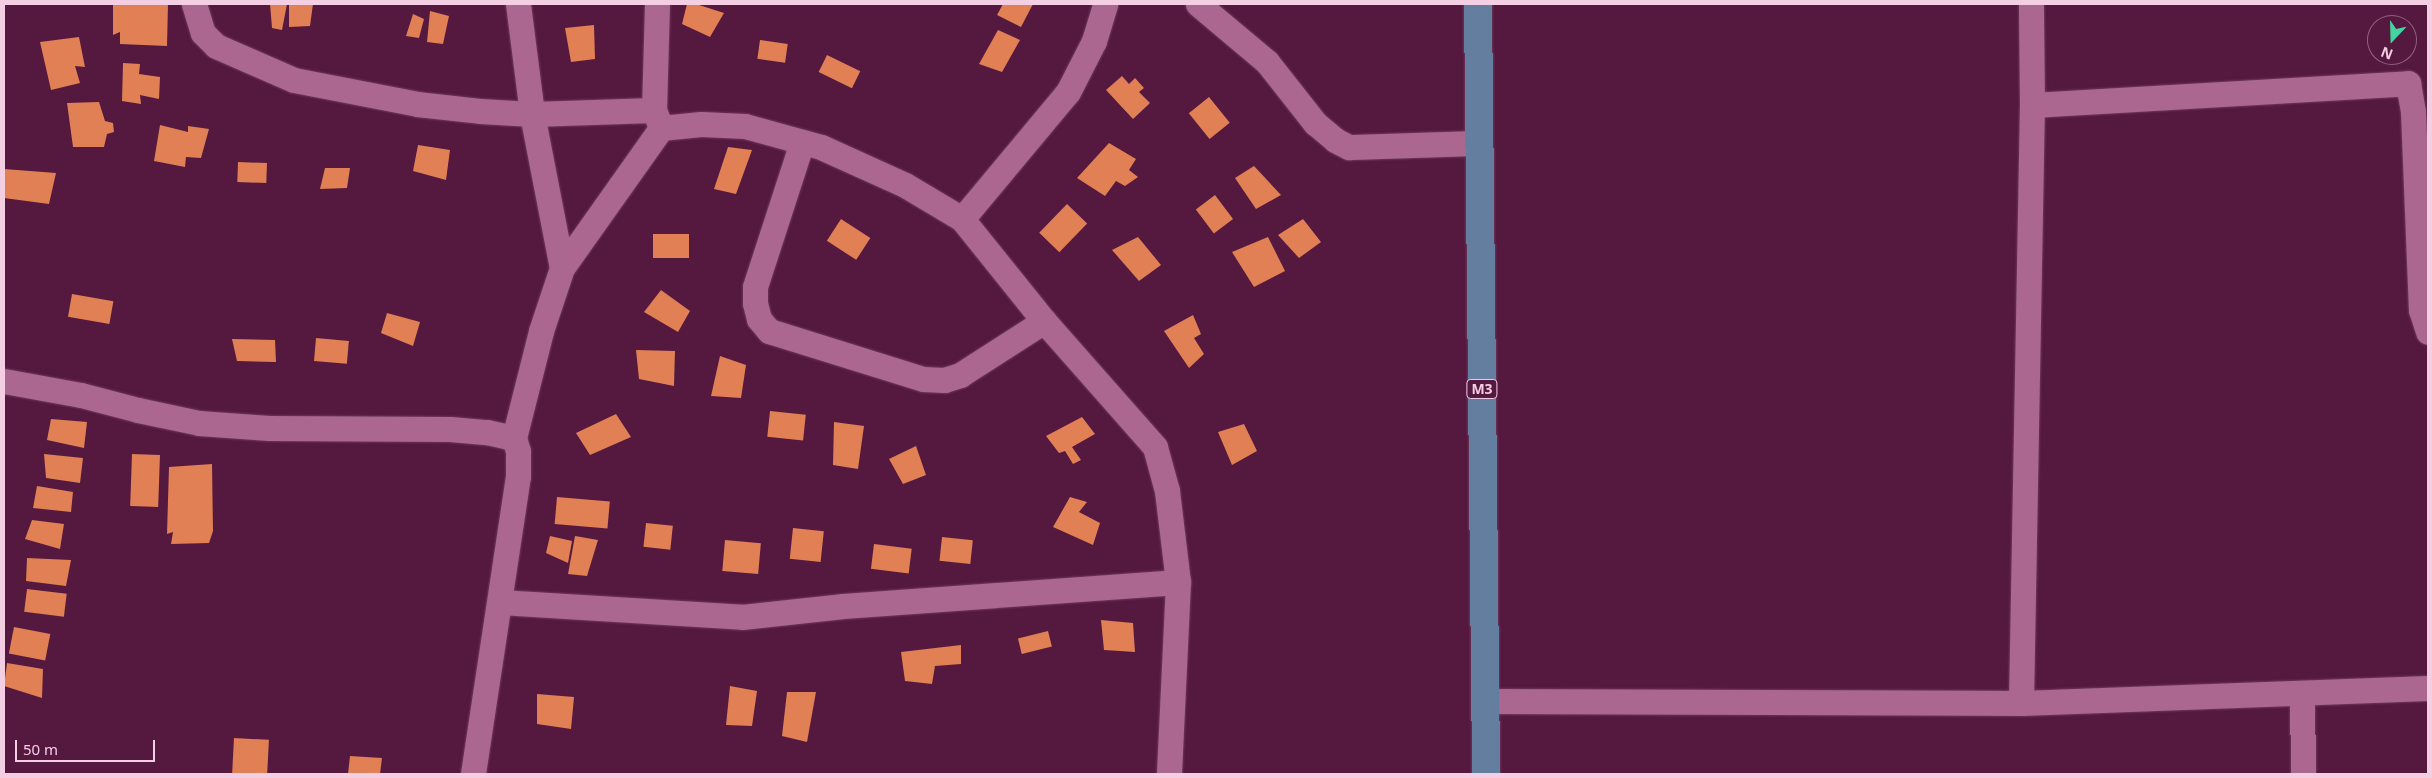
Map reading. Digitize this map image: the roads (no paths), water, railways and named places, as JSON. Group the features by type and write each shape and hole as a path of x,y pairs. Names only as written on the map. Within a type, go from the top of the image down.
{"main road":[{"name":"M3","path":"1478,4 1486,774"}],"street":[{"path":"194,4 203,33 216,46 294,80 417,104 532,114 657,119 745,126 821,147 905,185 962,219 1044,321 1155,448 1167,491 1178,582 1169,774"},
{"path":"518,4 532,114 562,268"},
{"path":"473,774 518,476 518,451 514,438 541,331 562,268 657,119 657,4"},
{"path":"962,219 1068,92 1094,41 1105,4"},
{"path":"1198,4 1229,28 1266,62 1315,123 1335,140 1348,146 1479,143"},
{"path":"2021,703 2032,105 2031,4"},
{"path":"2032,105 2418,82 2413,112 2421,310 2428,332"},
{"path":"802,142 755,287 755,303 759,319 770,331 923,379 944,380 960,375 1044,321"},
{"path":"4,385 81,395 199,423 269,428 450,429 487,432 514,438"},
{"path":"500,602 742,616 843,606 1178,582"},
{"path":"1485,701 2021,703 2428,688"},
{"path":"2302,693 2304,774"}]}
